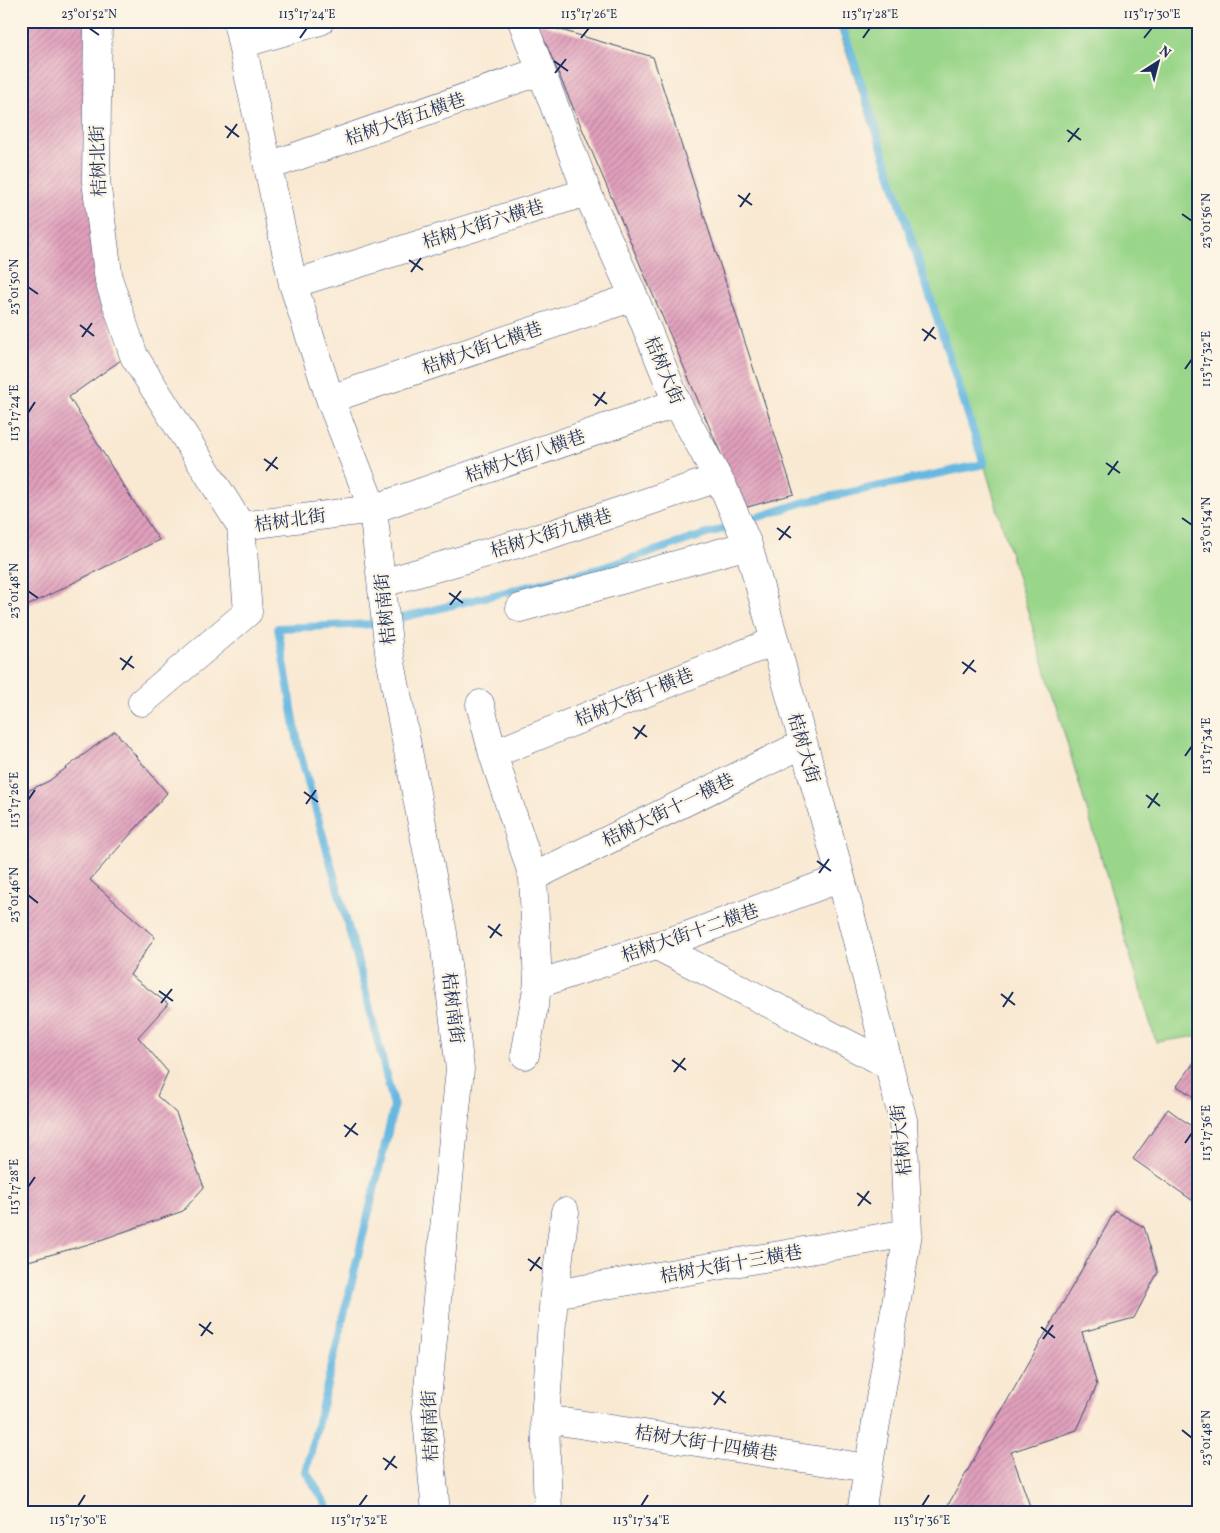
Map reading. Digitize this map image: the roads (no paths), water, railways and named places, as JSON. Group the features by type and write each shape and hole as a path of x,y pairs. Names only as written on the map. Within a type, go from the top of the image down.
{"street":[{"path":"320,21 240,32 293,284 330,399 373,508"},
{"name":"桔树大街","path":"522,21 587,192 634,297 677,403 721,484 748,545 841,878 903,1120 908,1233 861,1512"},
{"name":"桔树北街","path":"105,24 96,181 109,280 134,356 241,526 373,508"},
{"name":"桔树大街五横巷","path":"269,166 542,71"},
{"name":"桔树大街六横巷","path":"293,284 587,192"},
{"name":"桔树大街七横巷","path":"330,399 634,297"},
{"name":"桔树大街八横巷","path":"373,508 677,403"},
{"name":"桔树大街九横巷","path":"383,588 552,534 721,484"},
{"name":"桔树南街","path":"373,508 389,652 443,933 460,1069 426,1409 436,1512"},
{"path":"142,702 248,612 241,526"},
{"path":"520,608 748,545"},
{"name":"桔树大街十横巷","path":"493,754 775,641"},
{"path":"480,704 493,754 532,877 538,984 525,1055"},
{"name":"桔树大街十一横巷","path":"532,877 803,744"},
{"name":"桔树大街十二横巷","path":"538,984 657,946 841,878"},
{"path":"657,946 889,1065"},
{"path":"548,1512 545,1419 554,1294 566,1212"},
{"name":"桔树大街十三横巷","path":"554,1294 908,1233"},
{"name":"桔树大街十四横巷","path":"545,1419 868,1468"}],"waterway":[{"path":"331,1512 306,1472 394,1107 361,973 299,749 278,628 376,624 599,569 805,502 984,464 841,21"}]}
